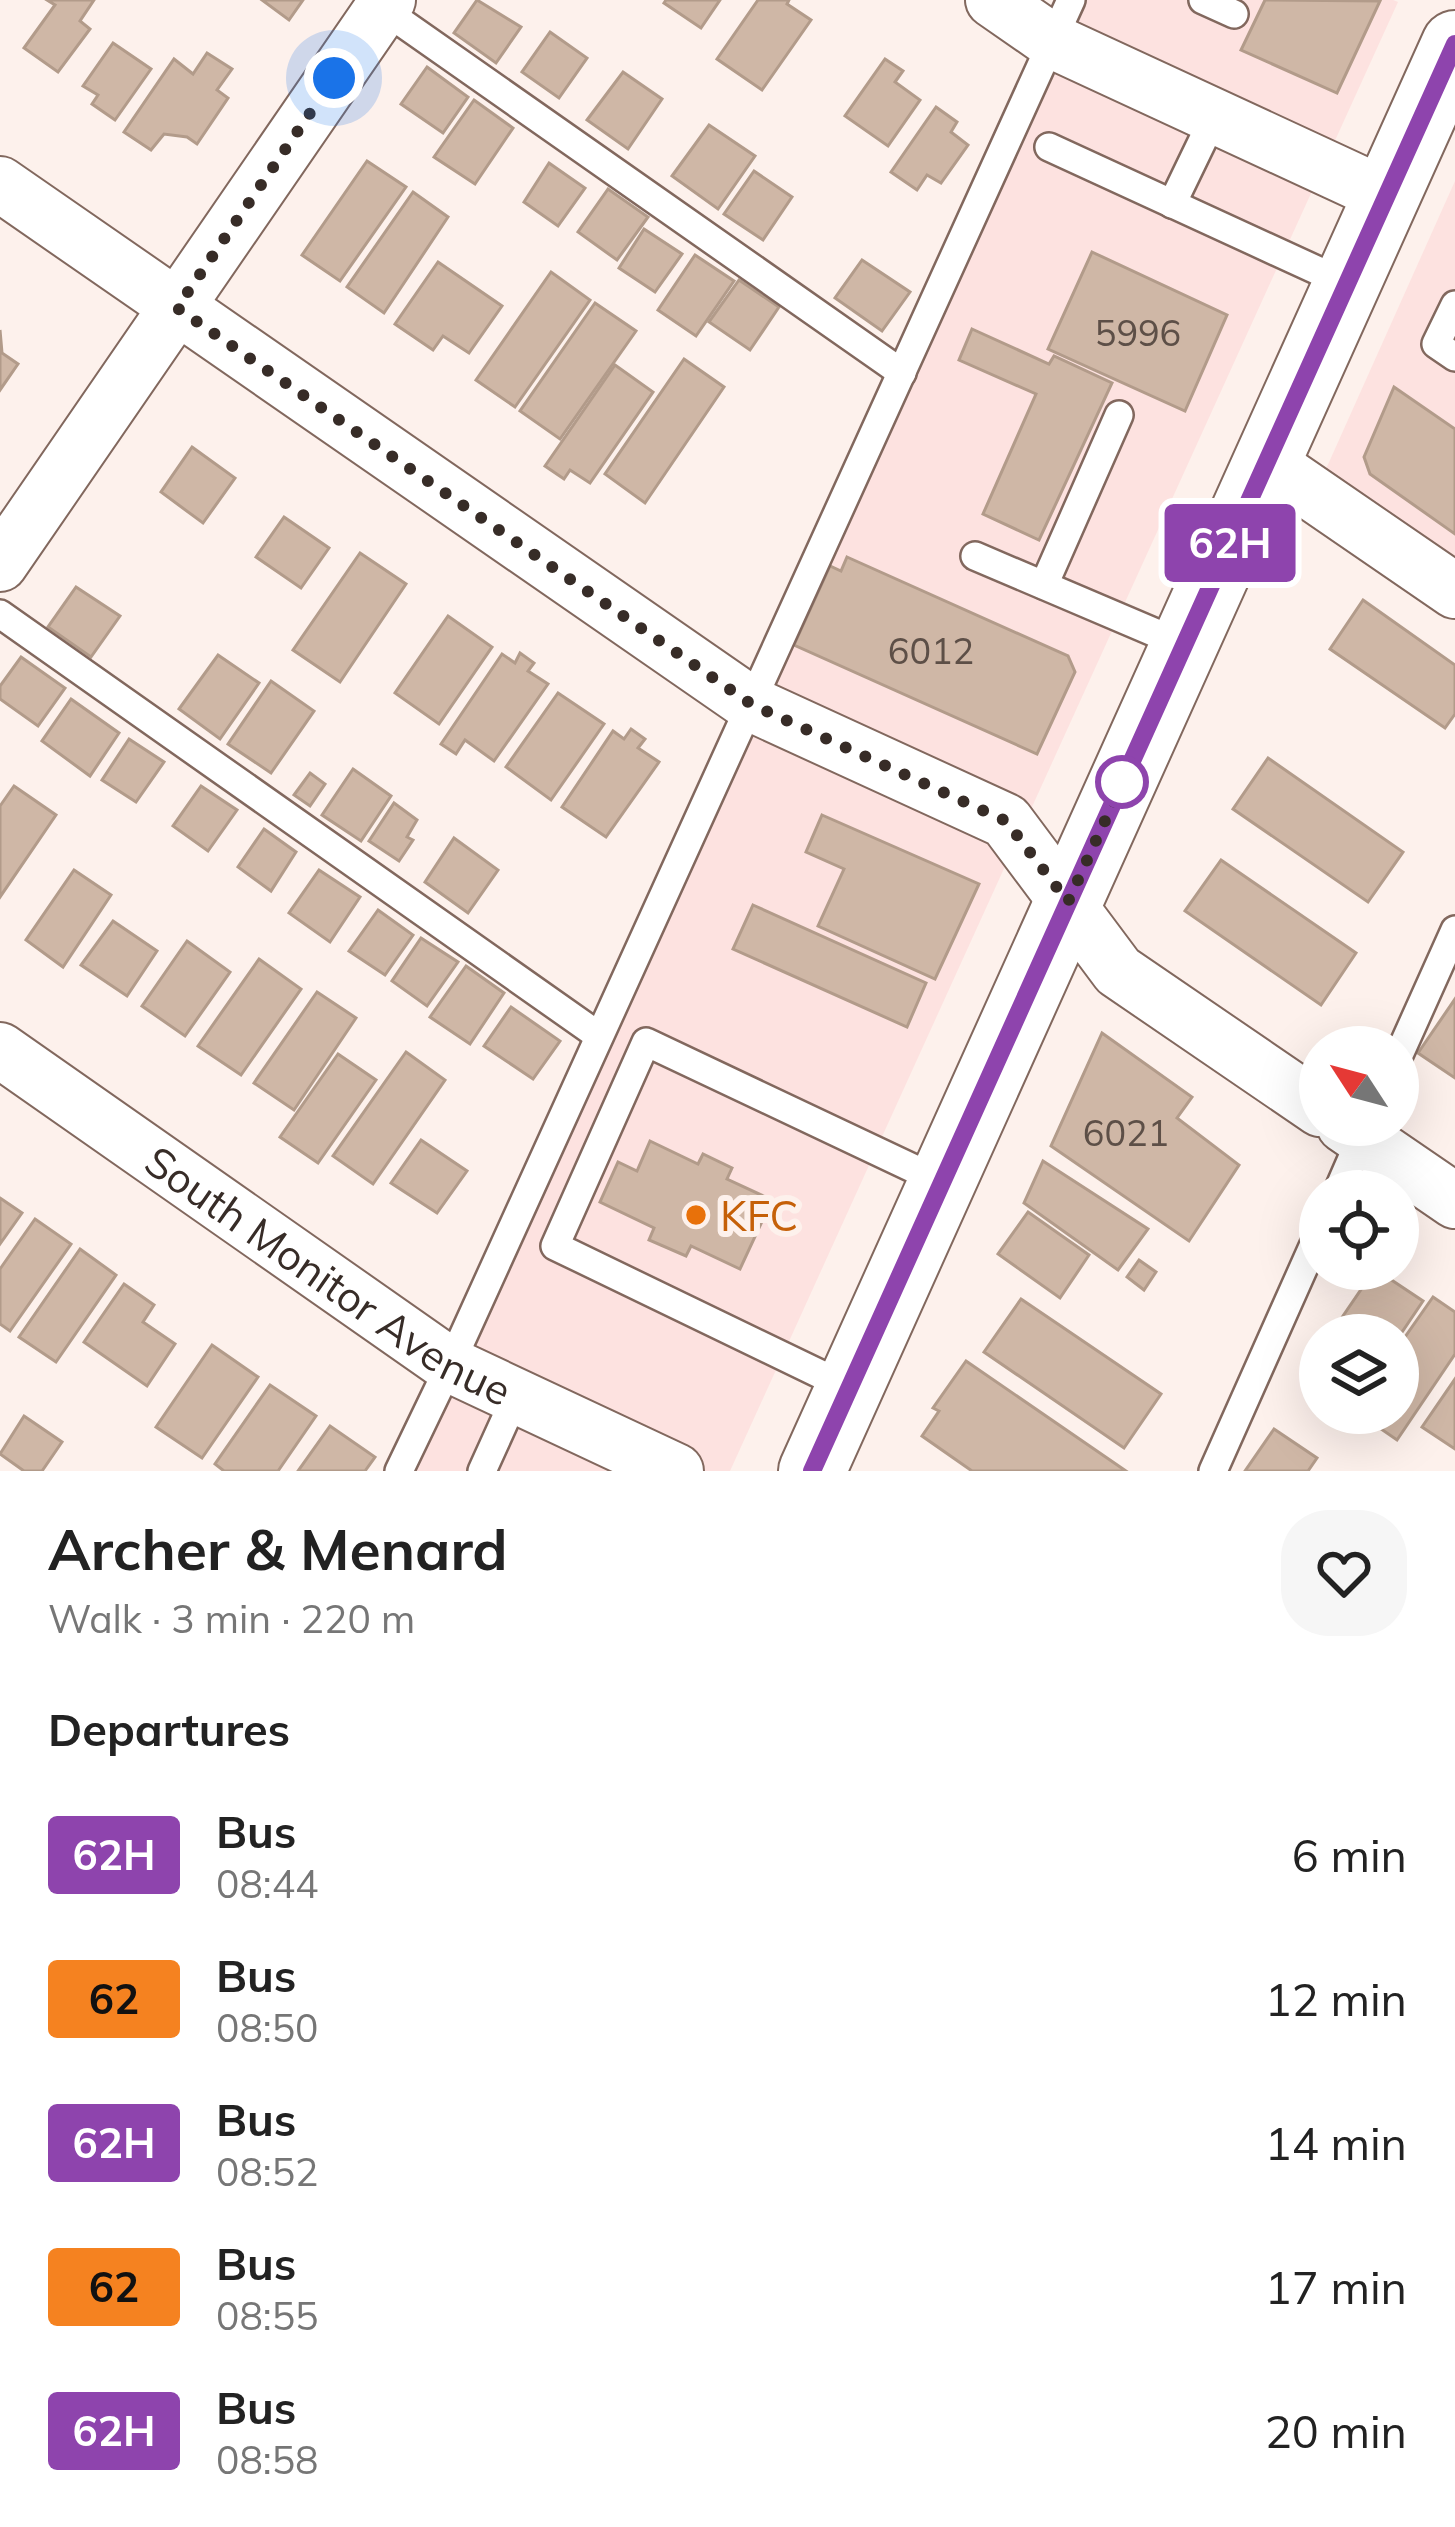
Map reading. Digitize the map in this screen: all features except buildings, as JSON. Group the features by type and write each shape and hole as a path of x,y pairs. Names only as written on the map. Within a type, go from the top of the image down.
{"main road":[{"path":"812,1471 1387,196 1449,72"}],"street":[{"path":"993,0 1062,21 1214,117 1387,196"},
{"path":"0,564 380,3"},
{"path":"0,184 751,704 1006,821 1118,971 1299,1091"},
{"path":"1267,462 1455,591"},
{"name":"South Monitor Avenue","path":"0,1049 450,1365 652,1466"},
{"path":"1379,1146 1455,1201"}],"lane":[{"path":"1203,0 1234,14"},
{"path":"380,3 902,373"},
{"path":"398,1471 1062,21"},
{"path":"1172,204 1214,117"},
{"path":"1049,147 1347,284"},
{"path":"1446,351 1455,305"},
{"path":"1044,585 1119,415"},
{"path":"975,556 1184,645"},
{"path":"0,614 599,1036"},
{"path":"1412,1026 1455,929"},
{"path":"849,1388 555,1246 646,1042 942,1182"},
{"path":"1213,1471 1299,1278"},
{"path":"482,1471 516,1396"}],"shaded area":[{"path":"1077,0 1398,2 730,1471 404,1471"},
{"path":"1455,181 1455,560 1326,469"}],"bus line":[{"name":"62H","path":"812,1471 1455,44"}],"place":[{"name":"KFC","path":"696,1215"}],"route":[{"path":"334,78 177,308 751,704 1006,821 1068,902 1130,766 1122,782"}]}
